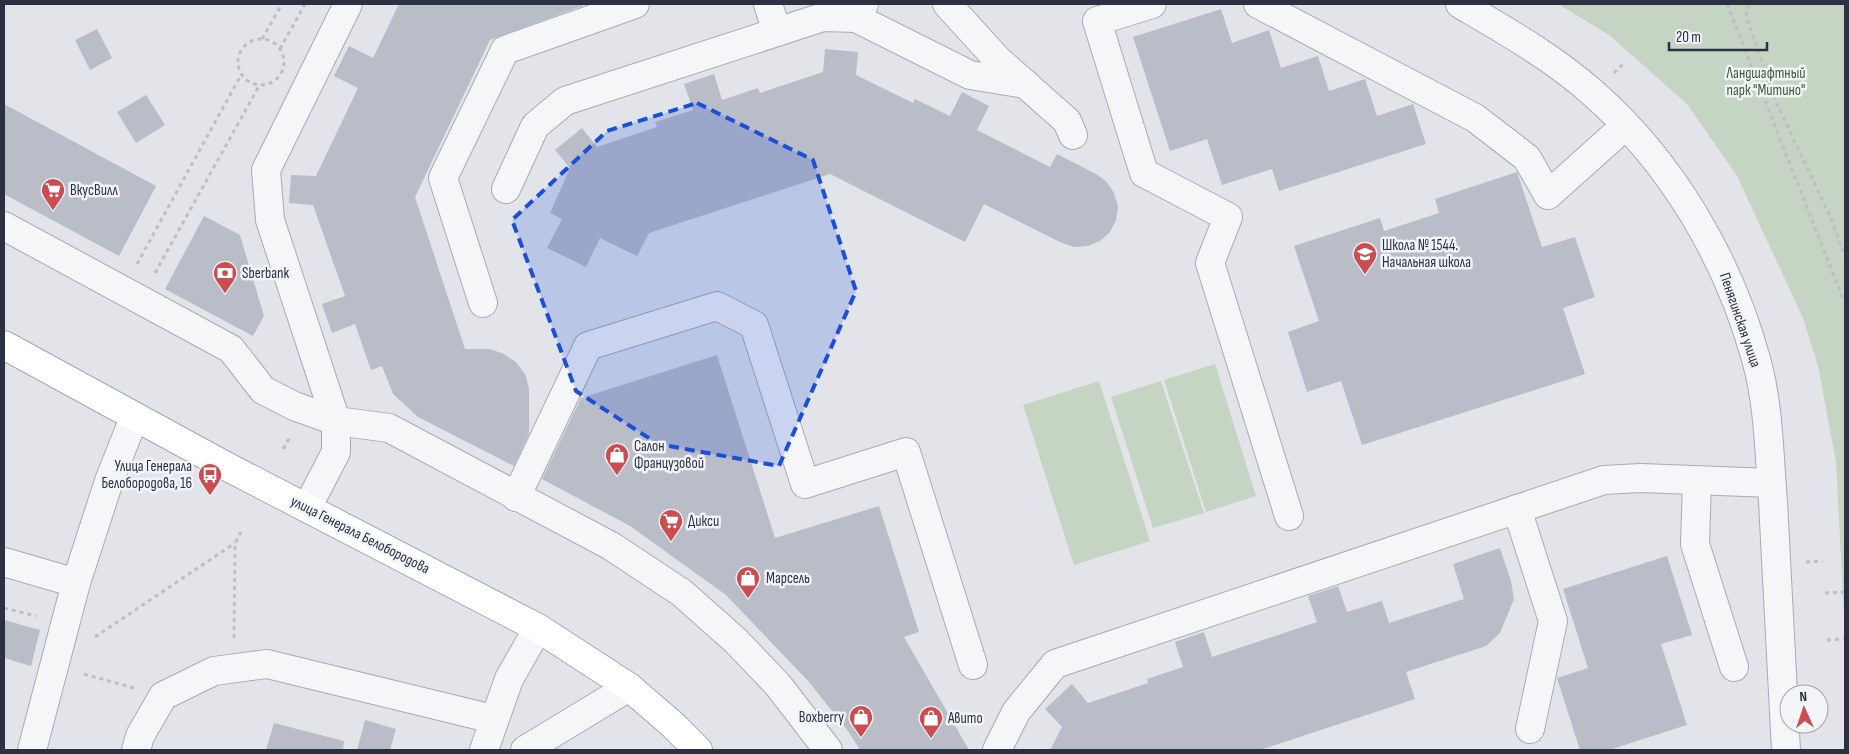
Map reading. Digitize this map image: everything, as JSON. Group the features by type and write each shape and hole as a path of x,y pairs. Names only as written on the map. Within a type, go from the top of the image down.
{"main road":[{"name":"улица Генерала Белобородова","path":"4,346 134,418 538,628 629,687 672,724 698,750"}],"street":[{"path":"307,508 336,452 336,421 270,220 266,170 348,4"},
{"path":"483,303 442,178 504,50 635,4"},
{"path":"768,4 777,32"},
{"path":"947,4 998,60 1067,121 1074,135"},
{"path":"1152,4 1097,21 1144,172 1228,217 1210,263 1289,516"},
{"path":"1258,4 1475,118 1527,158 1548,196 1626,126"},
{"name":"Пенягинская улица","path":"1460,4 1524,42 1594,94 1652,153 1698,219 1730,286 1756,359 1766,409 1786,750"},
{"path":"506,188 535,126 566,101 823,17 860,11 970,75 1026,84"},
{"path":"4,226 231,349 263,390 294,406 336,421 389,428 516,498 610,546 682,593 736,641 778,685 828,750"},
{"path":"516,498 588,346 717,306 754,325 805,484 906,452 973,665"},
{"path":"32,750 76,583 110,481 134,418"},
{"path":"997,750 1016,712 1055,664 1604,480 1641,478 1771,483"},
{"path":"1697,481 1695,544 1734,667"},
{"path":"1517,509 1553,621 1530,729"},
{"path":"4,562 76,583"},
{"path":"484,750 493,719 509,679 538,628"},
{"path":"136,750 140,736 163,696 214,671 267,664 493,719"},
{"path":"525,750 629,687"}],"path":[{"path":"262,39 282,4"},
{"path":"280,49 305,4"},
{"path":"1728,4 1845,304"},
{"path":"1748,4 1746,16 1776,102 1831,218 1845,257"},
{"path":"262,39 273,42 280,49 284,58 283,69 278,78 269,84 259,86 249,83 241,76 237,66 238,56 243,46 252,40 262,39"},
{"path":"132,295 241,76"},
{"path":"132,295 259,86"},
{"path":"283,449 294,430"},
{"path":"94,637 235,543 241,532"},
{"path":"234,668 235,543"},
{"path":"1825,593 1845,592"},
{"path":"1827,640 1845,639"},
{"path":"81,673 163,696"}],"highlighted area":[{"path":"697,103 813,160 856,291 779,466 658,444 576,391 512,220 607,131"}],"green space":[{"name":"Ландшафтный парк \"Митино\"","path":"1558,4 1845,4 1845,635 1836,462 1818,366 1803,318 1737,176 1687,104 1609,35"},
{"path":"1215,364 1256,496 1206,512 1164,380"},
{"path":"1099,381 1150,541 1074,565 1023,405"},
{"path":"1161,381 1204,513 1153,528 1111,397"}],"building":[{"path":"399,4 582,4 582,6 490,40 415,197 465,349 490,349 504,354 516,362 525,374 529,388 529,434 514,466 418,417 393,394 382,366 371,370 355,324 332,333 322,304 345,296 313,205 289,203 291,175 316,176 358,88 334,76 349,46 373,58"},
{"path":"1221,9 1232,43 1269,30 1281,68 1318,56 1329,91 1365,79 1377,116 1413,104 1426,144 1279,191 1272,169 1222,185 1207,139 1170,151 1133,37"},
{"path":"97,29 112,58 90,70 75,40"},
{"path":"825,49 858,52 856,75 913,103 915,99 950,116 962,92 989,106 977,130 1050,167 1057,154 1096,174 1107,182 1114,193 1118,206 1116,220 1110,232 1100,241 1088,246 1074,247 1062,243 984,204 965,242 830,174 649,233 637,256 600,238 586,267 547,248 562,219 550,213 570,168 555,150 582,128 597,147 657,127 655,122 693,110 684,84 714,74 722,100 758,88 760,93 823,72"},
{"path":"146,95 165,125 136,143 117,112"},
{"path":"4,104 156,186 119,256 4,194"},
{"path":"1517,172 1542,247 1575,237 1595,297 1563,308 1585,374 1362,445 1341,381 1307,392 1288,332 1319,321 1294,246 1380,218 1384,231 1439,213 1435,199"},
{"path":"204,216 240,235 264,316 253,336 165,289"},
{"path":"717,355 775,538 879,506 919,632 904,637 969,750 860,750 848,731 809,682 726,595 630,526 542,479 581,398"},
{"path":"1500,548 1511,581 1514,599 1500,633 1486,646 1406,672 1415,699 1260,750 1050,750 1062,727 1045,709 1072,684 1088,703 1148,683 1147,679 1183,667 1175,642 1204,632 1212,657 1317,622 1308,596 1338,586 1347,612 1382,601 1389,623 1464,599 1453,564"},
{"path":"1667,556 1692,635 1661,644 1687,725 1609,750 1580,750 1557,678 1588,668 1563,589"},
{"path":"4,620 40,630 31,666 4,658"},
{"path":"365,720 396,729 390,750 357,750"},
{"path":"274,723 344,741 343,750 266,750"}],"place":[{"name":"ВкусВилл","path":"53,211"},
{"name":"Школа № 1544. Начальная школа","path":"1365,275"},
{"name":"Sberbank","path":"225,294"},
{"name":"Салон Французовой","path":"617,476"},
{"name":"Улица Генерала Белобородова, 16","path":"210,496"},
{"name":"Дикси","path":"671,542"},
{"name":"Марсель","path":"748,599"},
{"name":"Boxberry","path":"861,738"},
{"name":"Авито","path":"931,739"}]}
